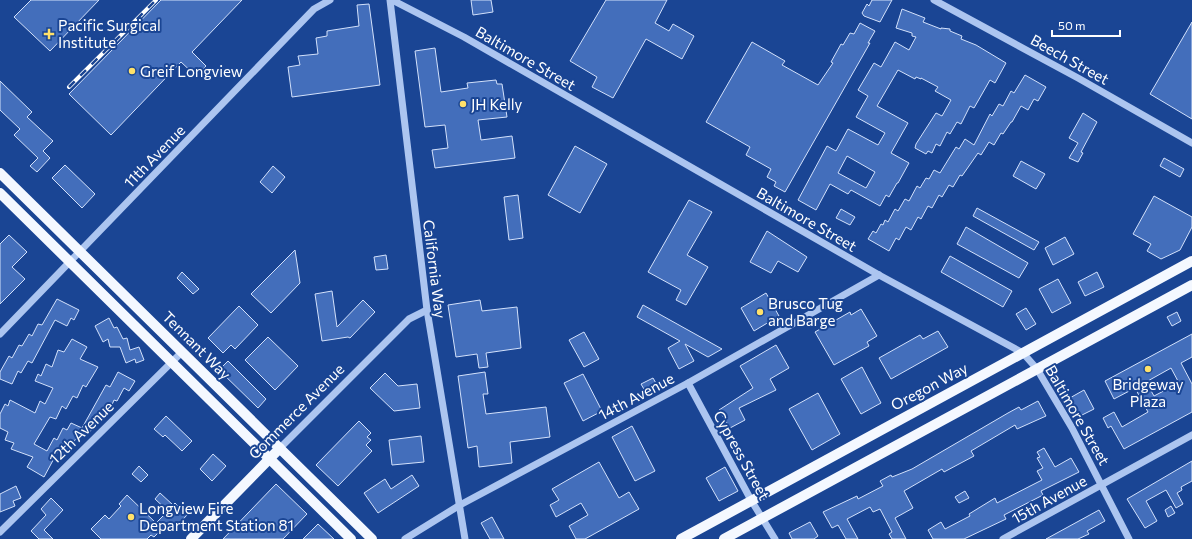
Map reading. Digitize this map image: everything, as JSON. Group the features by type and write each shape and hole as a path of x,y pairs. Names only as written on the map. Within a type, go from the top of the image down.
{"main road":[{"name":"Tennant Way","path":"0,173 372,539"},
{"name":"Tennant Way","path":"0,193 351,539"},
{"name":"Oregon Way","path":"681,539 1192,261"},
{"path":"724,539 1192,285"},
{"name":"Commerce Avenue","path":"191,539 280,448"}],"street":[{"name":"11th Avenue","path":"0,334 314,9 330,0"},
{"name":"Baltimore Street","path":"391,0 464,37 879,275 1023,353 1037,369 1072,428 1129,539"},
{"name":"California Way","path":"391,0 427,310 465,539"},
{"name":"Beech Street","path":"934,0 1078,78 1192,143"},
{"name":"14th Avenue","path":"405,539 460,506 688,383 879,275"},
{"name":"Commerce Avenue","path":"280,448 409,319 427,310"},
{"name":"12th Avenue","path":"0,532 182,352"},
{"name":"Cypress Street","path":"688,383 751,500 775,539"},
{"name":"15th Avenue","path":"1003,539 1192,435"}],"building":[{"name":"Pacific Surgical Institute","path":"31,0 99,0 50,51 14,17"},
{"name":"Greif Longview","path":"161,0 242,0 192,52 206,66 196,76 181,62 111,135 69,94"},
{"path":"471,0 491,0 493,12 473,15"},
{"path":"606,0 667,0 655,23 669,31 673,24 694,36 682,59 646,39 613,98 592,87 597,77 570,61"},
{"path":"872,0 892,0 880,22 864,16 862,13 867,4 869,6"},
{"path":"369,4 380,85 292,97 288,67 300,65 298,56 318,54 316,38 327,36 327,31 359,26 357,5"},
{"path":"902,9 925,18 923,22 941,29 950,29 950,31 962,36 961,39 976,45 1006,63 995,83 990,80 974,108 970,106 961,124 957,122 950,134 947,132 940,146 936,144 932,153 928,151 926,154 915,148 916,144 936,113 942,116 951,100 935,91 938,87 921,78 916,77 915,79 898,70 877,106 908,123 891,153 909,163 898,183 889,197 886,195 880,206 851,190 848,194 830,184 816,210 798,200 827,146 836,151 848,129 878,145 885,133 856,117 868,96 858,90 874,63 881,67 895,42 909,50 916,37 912,36 912,33 896,28","holes":["847,156 875,172 866,188 838,173"]},
{"path":"1192,22 1192,119 1150,94"},
{"path":"860,23 875,31 868,43 870,43 785,192 774,186 776,182 767,177 771,169 746,155 750,147 706,122 752,42 785,61 782,65 818,85 833,63 831,62 841,44 843,45 850,33 854,34"},
{"name":"JH Kelly","path":"435,48 441,92 468,88 467,83 496,80 497,84 502,84 507,117 478,120 481,140 512,136 515,158 435,168 432,150 448,148 445,125 425,127 415,51"},
{"path":"1025,75 1046,87 1038,101 1034,99 1028,110 1021,106 1012,122 1003,134 1001,133 994,145 989,142 981,155 978,153 962,176 960,175 953,187 949,185 942,197 939,195 932,208 928,206 921,219 918,217 911,230 906,227 899,240 896,238 889,251 868,239 873,231 876,233 881,224 883,225 885,220 888,222 895,209 898,211 905,199 909,201 917,186 920,188 926,178 929,179 934,170 940,173 956,147 959,149 965,139 974,145 990,114 992,116 999,104 1003,106 1011,91 1014,93"},
{"path":"0,81 32,112 27,117 53,141 43,151 50,158 37,172 30,166 38,158 14,135 20,129 0,110"},
{"path":"1083,113 1097,122 1081,152 1083,153 1078,162 1069,158 1078,143 1069,138"},
{"path":"575,146 607,164 580,213 548,195"},
{"path":"1164,158 1184,169 1180,177 1160,166"},
{"path":"1021,161 1045,174 1036,189 1013,176"},
{"path":"65,165 95,194 82,208 52,178"},
{"path":"273,166 285,177 272,193 260,182"},
{"path":"518,195 523,238 509,240 504,197"},
{"path":"1154,196 1192,217 1192,227 1180,250 1161,259 1147,251 1151,244 1133,234"},
{"path":"689,200 712,212 687,255 708,267 686,305 676,300 681,290 648,272"},
{"path":"977,208 1039,242 1034,250 973,216"},
{"path":"841,209 855,217 850,225 836,218"},
{"path":"966,227 1028,263 1019,278 957,244"},
{"path":"767,231 807,257 798,272 778,261 771,273 750,262"},
{"path":"9,235 27,252 12,267 25,279 0,304 0,244"},
{"path":"1065,237 1074,254 1053,265 1045,248"},
{"path":"295,250 300,283 271,313 251,294"},
{"path":"386,255 388,269 376,270 374,257"},
{"path":"950,256 1012,291 1003,307 941,272"},
{"path":"182,272 199,289 193,294 177,278"},
{"path":"1097,272 1104,287 1085,296 1078,282"},
{"path":"1058,279 1071,303 1052,313 1039,289"},
{"path":"332,291 337,327 363,300 375,312 350,338 348,337 322,341 315,294"},
{"name":"Brusco Tug and Barge","path":"766,293 779,316 754,331 741,308"},
{"path":"57,299 79,310 74,320 71,318 67,326 55,320 32,363 28,361 21,373 18,371 12,384 0,379 0,372 9,356 12,358 19,345 22,346 29,334 32,336 38,324 42,325"},
{"path":"480,300 482,311 517,307 521,348 486,353 488,367 479,368 477,354 456,357 448,305"},
{"path":"643,305 722,349 708,357 685,344 694,361 679,369 668,348 680,341 637,317"},
{"path":"239,306 258,325 235,349 231,345 223,353 208,338"},
{"path":"1026,308 1036,324 1026,330 1016,314"},
{"path":"861,309 877,336 867,342 869,346 834,365 815,332 850,312 851,315"},
{"path":"1177,312 1181,321 1172,326 1167,317"},
{"path":"109,318 114,328 117,327 123,339 127,338 130,350 139,347 144,360 136,363 135,359 126,363 120,347 110,347 108,339 103,342 95,326"},
{"path":"938,331 948,347 891,379 879,358 920,335 923,339"},
{"path":"584,332 599,359 584,367 569,340"},
{"path":"1192,334 1192,357 1181,363 1192,384 1192,412 1124,449 1111,426 1108,428 1103,418 1114,412 1122,427 1148,412 1135,388 1114,399 1105,381","holes":["1171,368 1179,383 1154,396 1146,382"]},
{"path":"268,337 298,366 275,390 245,360"},
{"path":"72,339 87,347 80,359 98,367 86,387 83,385 77,398 73,396 66,409 62,406 56,419 50,417 34,444 47,451 54,438 57,440 63,428 67,430 71,423 82,428 106,385 110,387 118,372 135,381 129,391 124,388 117,401 114,400 109,412 104,410 88,435 81,431 65,455 58,451 44,477 27,467 33,457 11,449 14,443 5,440 8,432 0,428 0,414 5,404 8,406 10,400 35,413 40,401 45,404 53,388 35,381 38,374 41,376 46,364 52,367 58,350 64,352"},
{"path":"776,345 789,368 770,379 776,390 739,408 745,420 730,428 719,410 753,388 740,366"},
{"path":"228,361 266,399 258,408 219,370"},
{"path":"862,367 881,403 861,414 841,379"},
{"path":"485,372 488,394 483,394 486,414 546,407 550,437 510,442 512,463 479,467 477,446 468,448 458,376"},
{"path":"385,373 398,386 417,384 420,408 394,411 370,388"},
{"path":"583,374 602,411 583,421 564,383"},
{"path":"653,378 657,385 645,391 641,384"},
{"path":"1084,390 1094,409 1078,417 1068,399"},
{"path":"818,393 840,434 812,450 789,409"},
{"path":"1038,401 1046,416 1017,429 1015,425 971,451 974,456 944,472 942,469 904,491 913,508 895,518 906,539 892,539 889,534 892,532 880,509 873,512 870,507 847,519 858,539 846,539 838,525 832,528 823,512 857,496 858,499 883,486 880,481 891,475 892,477 912,469 1019,407 1021,410"},
{"path":"166,416 192,441 182,451 165,435 163,437 154,429"},
{"path":"359,421 371,433 367,437 371,440 366,445 372,451 338,486 316,465"},
{"path":"632,426 655,471 635,481 612,437"},
{"path":"421,436 424,462 392,465 389,440"},
{"path":"1044,448 1055,467 1071,458 1079,472 1041,491 1043,495 1004,515 1006,519 964,539 933,539 928,530 941,522 945,529 970,516 969,514 995,498 997,503 1042,480 1037,471 1043,468 1037,458 1040,457 1037,452"},
{"path":"213,454 226,466 212,481 200,469"},
{"path":"1192,461 1192,481 1181,487 1182,490 1177,493 1183,504 1176,508 1166,490 1146,501 1157,521 1145,528 1127,499"},
{"path":"599,462 619,498 629,492 639,509 585,539 576,539 569,526 588,515 581,503 556,517 550,505 559,500 552,489"},
{"path":"139,466 148,475 141,482 132,474"},
{"path":"725,467 738,491 719,501 706,478"},
{"path":"412,475 419,486 378,513 364,493 385,479 391,489"},
{"path":"276,484 307,514 283,539 223,539"},
{"path":"16,486 21,498 13,501 15,506 0,512 0,494"},
{"path":"965,491 969,498 959,503 955,497"},
{"name":"Longview Fire Department Station 81","path":"160,493 173,505 175,503 187,515 174,529 167,524 154,537 151,535 147,539 101,539 91,529 105,515 109,519 121,506 119,504 127,495 156,523 168,511 155,499"},
{"path":"51,498 63,510 44,530 53,539 39,539 31,531 46,515 41,509"},
{"path":"1171,506 1175,513 1168,517 1165,510"},
{"path":"1099,510 1105,521 1087,531 1089,534 1078,539 1046,539"},
{"path":"492,517 504,539 490,539 481,523"},
{"path":"810,522 818,536 814,539 792,539 789,533"},
{"path":"318,524 334,539 303,539"}],"railway":[{"path":"69,87 156,0"}],"place":[{"name":"Pacific Surgical Institute","path":"49,34"},
{"name":"Greif Longview","path":"132,71"},
{"name":"JH Kelly","path":"463,104"},
{"name":"Brusco Tug and Barge","path":"760,312"},
{"name":"Bridgeway Plaza","path":"1148,369"},
{"name":"Longview Fire Department Station 81","path":"131,517"}]}
